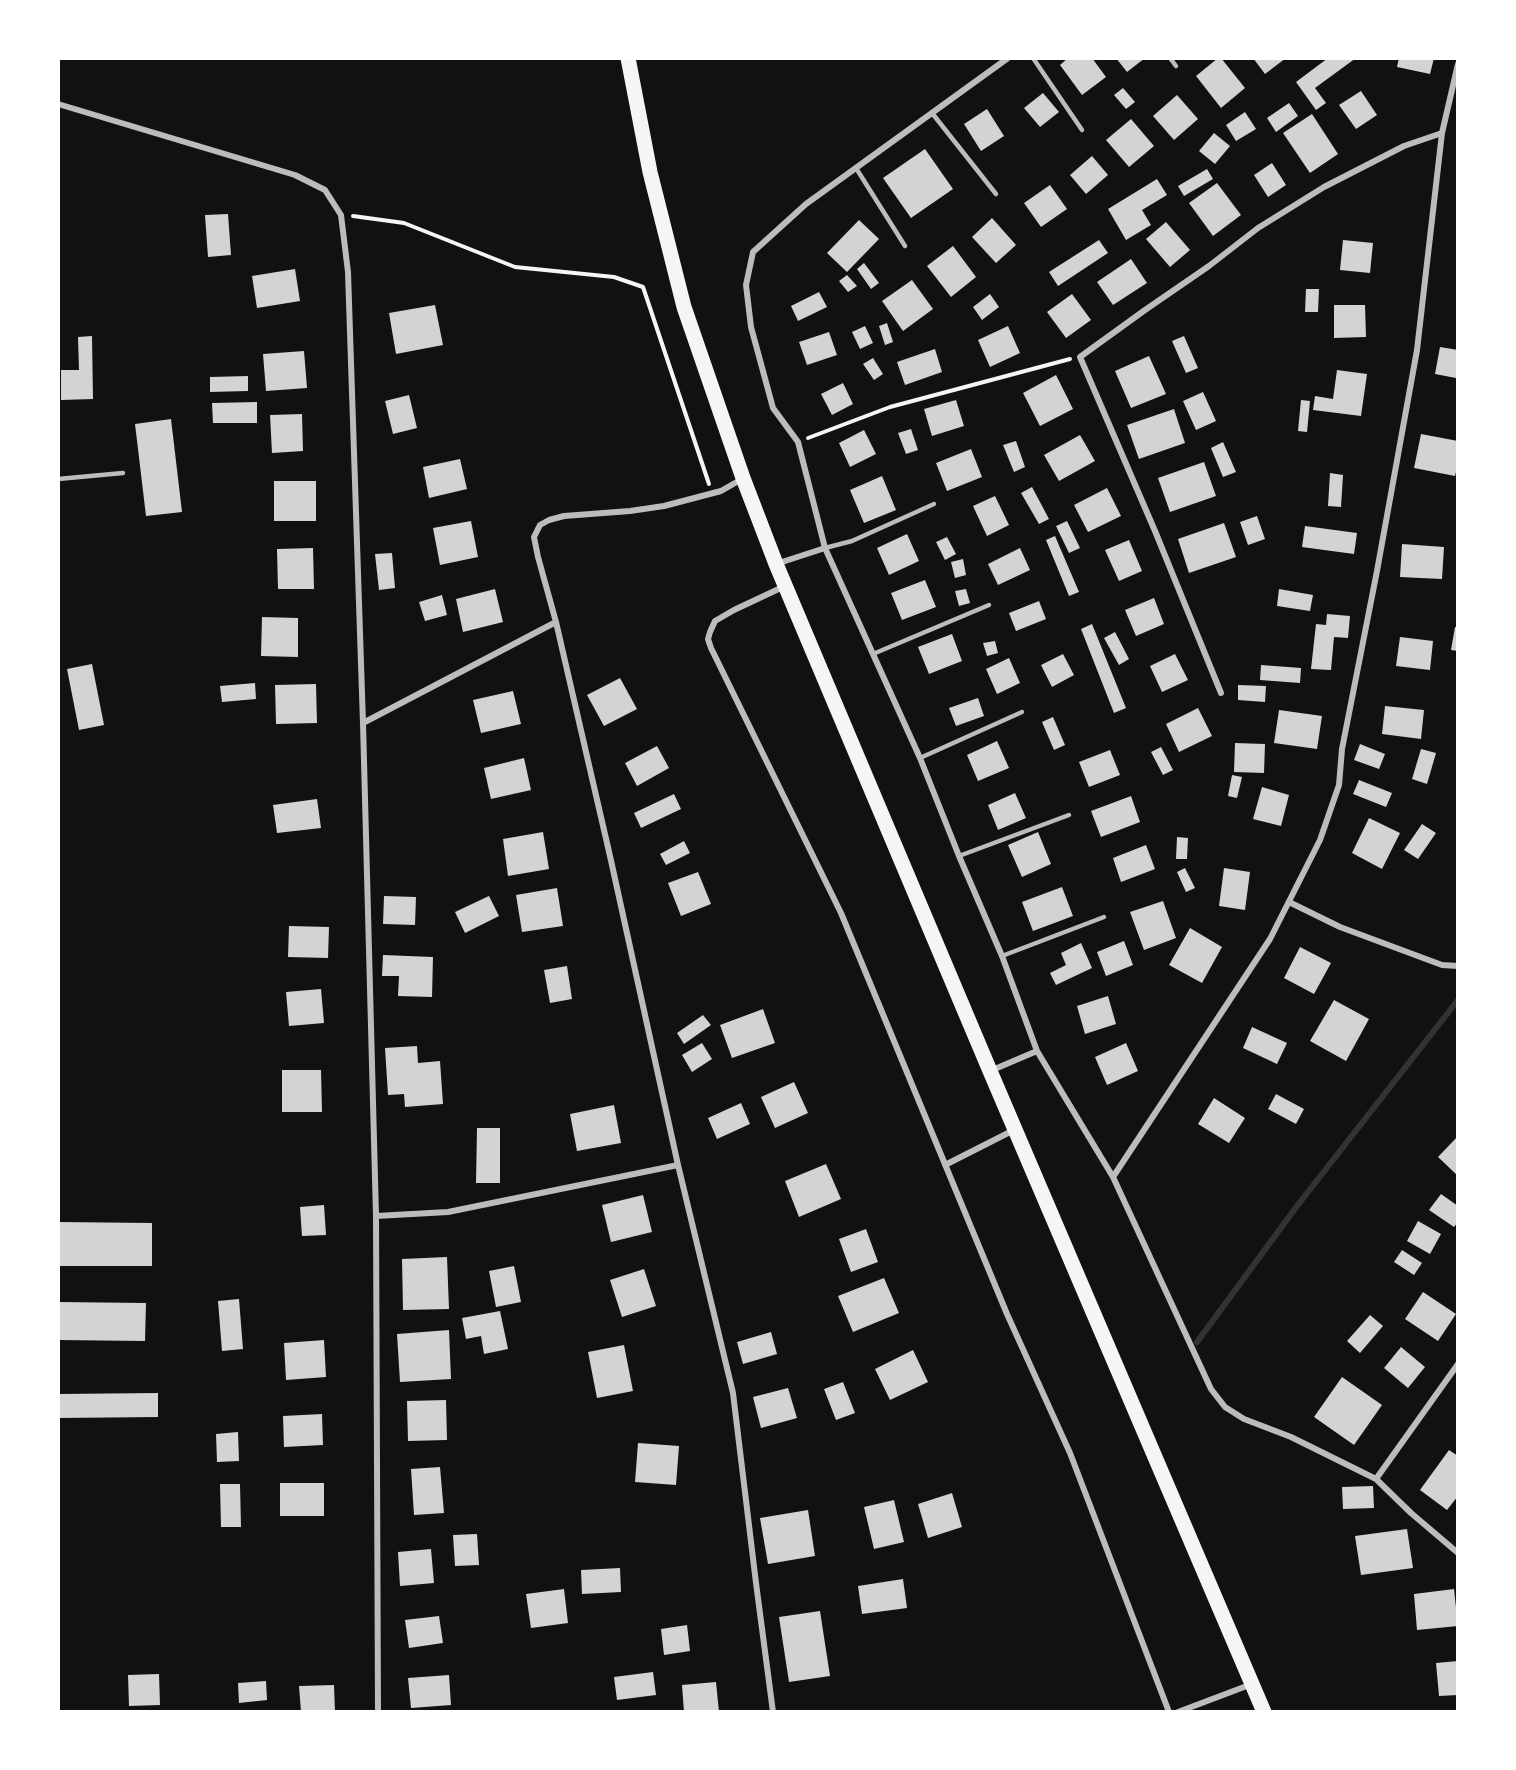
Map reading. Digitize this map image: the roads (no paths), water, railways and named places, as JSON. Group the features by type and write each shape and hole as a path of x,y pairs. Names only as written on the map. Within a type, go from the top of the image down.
{"main road":[{"path":"628,58 650,172 684,307 743,478 776,564 1264,1712"}],"street":[{"path":"1008,58 806,204 753,252 746,285 751,327 773,408 798,442 825,548 920,758 1002,956 1037,1052 1113,1177 1211,1389 1225,1407 1244,1419 1291,1437 1376,1479 1458,1554"},
{"path":"1113,1177 1263,949 1320,840 1339,785 1342,749 1417,350 1442,133 1458,64"},
{"path":"58,104 295,176 325,190 340,215 348,272 376,1216 378,1712"},
{"path":"1221,693 1155,531 1080,357 1209,266 1258,228 1324,188 1404,147 1442,133"},
{"path":"743,478 721,491 664,506 564,516 549,520 540,525 534,537 556,622 678,1165 733,1393 773,1712"},
{"path":"776,564 825,548"},
{"path":"785,586 715,621 708,639 841,913 1007,1314 1070,1453 1169,1712"},
{"path":"363,723 556,622"},
{"path":"1289,902 1340,927 1442,965 1458,966"},
{"path":"990,1071 1037,1052"},
{"path":"945,1165 1015,1130"},
{"path":"376,1216 448,1212 678,1165"},
{"path":"1376,1479 1458,1364"},
{"path":"1178,1712 1252,1684"}],"lane":[{"path":"1033,58 1082,130"},
{"path":"1170,58 1176,66"},
{"path":"932,113 996,194"},
{"path":"856,168 905,246"},
{"path":"58,479 123,473"},
{"path":"825,548 852,541 934,504"},
{"path":"873,654 988,605"},
{"path":"920,758 1022,712"},
{"path":"959,856 1069,815"},
{"path":"1002,956 1104,917"}],"waterway":[{"path":"1197,1342 1297,1206 1458,1000"}]}
